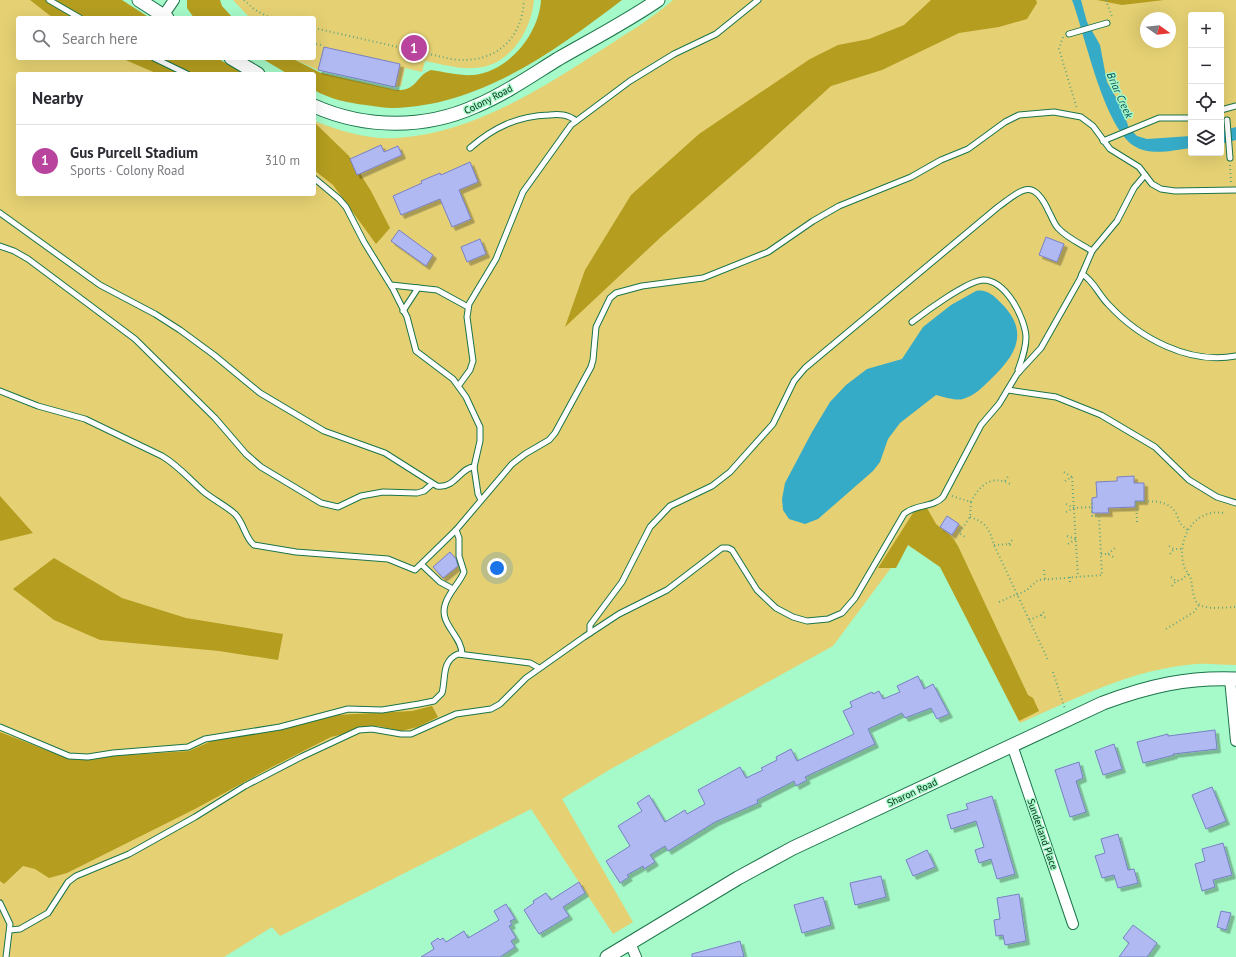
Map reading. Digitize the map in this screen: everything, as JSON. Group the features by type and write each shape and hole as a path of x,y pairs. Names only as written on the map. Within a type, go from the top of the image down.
{"street":[{"path":"139,0 163,16"},
{"path":"166,16 174,0"},
{"name":"Colony Road","path":"623,20 646,0"},
{"name":"Colony Road","path":"316,107 342,116 380,123 413,123 454,115 486,102 658,0"},
{"path":"234,60 255,72"},
{"path":"1233,679 1236,740"},
{"name":"Sharon Road","path":"607,957 740,877 793,848 1103,703 1156,685 1181,680 1233,679"},
{"name":"Sunderland Place","path":"1012,745 1073,924"},
{"path":"630,943 636,957"}],"lane":[{"path":"49,0 77,16"},
{"path":"459,385 470,370 473,361 467,317 468,307 496,259 523,192 576,121 630,82 664,60 716,34 758,0"},
{"path":"1069,34 1108,23"},
{"path":"158,60 183,72"},
{"path":"1224,109 1236,106"},
{"path":"0,391 38,406 79,417 169,460 206,494 234,513 242,523 250,542 254,545 296,552 388,559 414,570 456,530 512,464 529,451 549,440 555,433 591,367 593,360 594,330 613,294 642,286 703,278 768,252 813,221 839,206 911,177 941,160 968,149 1014,116 1028,113 1054,112 1075,115 1091,124 1114,152 1139,167 1155,186 1164,190 1234,190"},
{"path":"470,148 493,130 514,120 559,114 569,116 576,121"},
{"path":"1103,140 1161,118 1188,118"},
{"path":"1227,120 1230,158"},
{"path":"10,930 20,929 48,913 68,882 73,878 141,848 237,791 295,759 359,730 372,729 401,734 411,734 456,714 491,709 500,704 518,685 540,668 590,633 619,614 667,590 726,547 734,552 757,590 776,608 793,617 808,621 835,617 846,610 855,598 904,514 910,510 939,501 945,493 981,425 999,404 1019,372 1041,348 1082,274 1092,251 1117,221 1134,188 1145,175"},
{"path":"316,180 344,204 364,242 391,285 403,311 417,352 459,385 472,408 480,427 480,441 474,467 478,494 481,500"},
{"path":"590,633 590,627 622,582 645,535 663,512 675,503 707,489 727,475 773,424 794,382 805,368 998,207 1021,191 1026,189 1034,190 1042,196 1059,229 1092,251"},
{"path":"0,213 100,285 155,314 180,330 214,355 260,393 324,431 385,453 439,487 445,486 454,481 470,467 474,467"},
{"path":"0,246 14,251 28,259 121,327 152,355 215,418 252,459 273,475 321,503 338,507 361,496 383,492 417,493 424,491 432,484"},
{"path":"1082,274 1113,309 1154,340 1177,350 1199,356 1221,358 1236,356"},
{"path":"912,322 935,305 972,284 981,280 990,282 1009,296 1023,323 1026,342 1018,370 1019,372"},
{"path":"391,285 441,291 468,307"},
{"path":"403,311 418,288"},
{"path":"1008,390 1056,397 1101,415 1155,448 1189,480 1217,497 1236,503"},
{"path":"456,530 459,538 459,556 464,572 446,601 444,613 447,624 461,645 462,654"},
{"path":"422,564 440,582 454,589"},
{"path":"0,727 63,753 77,757 137,750 184,748 205,739 280,727 348,709 386,710 434,701 442,693 444,674 448,662 454,656 462,654 530,663 540,668"},
{"path":"0,903 10,921 6,957"}],"path":[{"path":"244,0 255,10 267,16"},
{"path":"316,28 451,59 463,61 475,60 487,56 508,43 521,23 524,0"},
{"path":"1106,0 1112,19 1108,23"},
{"path":"1069,34 1063,36 1059,49 1076,104 1075,115"},
{"path":"316,44 321,45"},
{"path":"1230,158 1234,190"},
{"path":"1064,472 1072,477"},
{"path":"1005,481 1009,475"},
{"path":"1065,481 1072,477"},
{"path":"1072,477 1078,577"},
{"path":"965,537 959,533 970,517 971,502 981,485 987,482 1005,481 1010,484"},
{"path":"945,493 971,502"},
{"path":"999,602 1027,590 1038,580 1102,576 1099,516 1092,516 1092,500"},
{"path":"1137,522 1136,502 1156,501 1164,503 1172,508 1177,514 1181,526 1188,530"},
{"path":"1066,504 1074,508"},
{"path":"1066,512 1074,508 1092,507"},
{"path":"1223,513 1210,512 1201,516 1188,530 1183,541 1184,566 1191,577 1196,601 1199,605 1206,607 1236,608"},
{"path":"970,517 988,526 994,545 1048,660"},
{"path":"1067,536 1076,539"},
{"path":"1009,544 1013,539"},
{"path":"1068,544 1076,539"},
{"path":"994,545 1009,544 1013,547"},
{"path":"1169,546 1174,549 1183,549"},
{"path":"1108,554 1115,548"},
{"path":"1170,554 1174,549"},
{"path":"1101,554 1108,554 1115,558"},
{"path":"1044,570 1045,579"},
{"path":"1172,586 1176,581 1181,580 1188,573"},
{"path":"1070,577 1070,583"},
{"path":"1171,577 1176,581"},
{"path":"1166,629 1194,612 1199,605"},
{"path":"1029,620 1041,615 1046,610"},
{"path":"1041,615 1046,618"},
{"path":"1053,672 1068,719"}],"shaded area":[{"path":"0,0 113,0 138,16 16,16 16,60 207,60 228,72 16,72 16,196 316,196 316,122 355,134 376,138 397,138 425,134 480,118 506,106 557,78 632,30 673,0 1236,0 1236,665 1196,664 1172,667 1127,678 1020,723 941,567 908,545 833,646 609,770 562,799 633,922 613,934 531,809 280,936 272,927 224,957 0,957"},
{"path":"30,0 122,0 147,16 50,16"},
{"path":"187,0 220,0 222,6 231,16 193,16 187,8"},
{"path":"233,0 534,0 532,12 523,35 516,46 498,61 487,66 461,68 425,61 422,72 405,68 401,86 395,87 318,70 296,60 316,60 316,16 248,16"},
{"path":"541,0 622,0 570,38 515,72 486,86 456,97 425,105 390,108 339,100 316,91 316,72 285,72 264,60 295,60 321,73 396,90 403,90 413,86 422,76 431,70 474,75 487,72 499,66 520,49 535,26"},
{"path":"931,0 1036,0 1037,3 1027,19 999,27 959,33 882,70 831,86 751,159 662,236 565,327 585,270 631,195 699,134 810,59 838,45 869,39 904,25"},
{"path":"1097,0 1164,0 1122,5"},
{"path":"126,60 220,60 241,72 153,72"},
{"path":"316,124 349,156 371,191 390,228 376,244 333,185 316,172"},
{"path":"0,496 33,533 0,541"},
{"path":"922,508 927,508 936,524 953,538 958,546 1028,695 1033,698 1039,711 1019,721 940,567 908,545 896,568 878,568 913,513"},
{"path":"54,558 122,598 186,618 283,634 278,660 219,651 100,640 54,620 13,589"},
{"path":"432,706 438,717 418,727 401,731 378,726 331,737 195,809 67,873 49,878 35,869 23,866 4,884 0,881 0,732 69,759 189,751 214,740 296,726 336,715 412,711"}],"water":[{"path":"1072,0 1081,0 1087,22 1100,45 1107,82 1121,106 1129,128 1137,136 1147,139 1188,136 1188,148 1163,152 1142,150 1136,147 1125,137 1114,122 1105,102"},
{"path":"1236,127 1236,140 1224,143 1224,130"},
{"path":"976,291 983,291 995,297 1009,313 1015,323 1017,333 1016,342 1008,360 1000,370 982,388 971,396 957,400 936,395 900,423 888,439 880,462 873,471 818,519 805,524 789,519 783,510 782,499 785,483 830,402 846,385 867,369 902,359 923,327 951,305"}],"building":[{"path":"324,47 400,64 395,87 318,70"},
{"path":"381,145 384,152 398,146 402,155 357,175 350,159"},
{"path":"470,162 478,182 459,190 471,219 452,227 440,199 401,215 393,196 422,183 421,181 440,173 441,175"},
{"path":"399,230 433,255 426,266 391,241"},
{"path":"1046,237 1064,244 1057,262 1039,255"},
{"path":"480,239 486,254 467,262 461,247"},
{"path":"1134,476 1134,483 1144,483 1144,501 1135,501 1135,507 1108,508 1109,513 1092,513 1092,498 1097,497 1096,482 1117,481 1117,477"},
{"path":"947,516 959,524 952,535 940,527"},
{"path":"450,552 456,559 458,566 443,578 433,567"},
{"path":"918,676 924,689 933,684 949,714 937,719 931,708 905,718 902,713 868,729 875,744 805,777 807,780 796,786 794,781 757,800 758,803 715,822 668,851 665,846 650,855 655,862 644,869 643,866 627,875 629,877 620,883 606,861 630,846 618,826 642,811 637,803 649,795 665,822 685,810 687,814 705,804 698,790 740,767 746,778 763,770 761,768 777,760 776,757 791,749 797,761 854,734 843,711 852,707 850,702 872,692 873,694 879,691 883,699 900,692 897,686"},
{"path":"1215,730 1217,749 1173,754 1174,755 1143,763 1137,742 1168,734 1168,736"},
{"path":"1114,744 1122,769 1103,775 1095,751"},
{"path":"1079,762 1083,778 1076,781 1086,812 1070,817 1055,770"},
{"path":"1212,787 1226,821 1206,829 1192,795"},
{"path":"992,796 1015,874 997,879 991,859 979,863 975,850 984,847 976,821 951,829 947,815 968,809 966,804"},
{"path":"1118,834 1128,870 1134,869 1138,883 1118,888 1114,875 1102,878 1095,856 1105,853 1101,839"},
{"path":"1223,843 1232,875 1213,880 1215,887 1202,891 1195,864 1205,861 1202,849"},
{"path":"927,850 935,867 913,876 906,860"},
{"path":"881,876 886,897 855,905 850,883"},
{"path":"579,882 585,893 563,907 569,916 539,934 524,910 534,903 533,901 546,893 551,900"},
{"path":"1019,894 1026,941 1005,945 1003,935 996,936 994,920 1000,919 997,898"},
{"path":"823,897 831,925 802,933 794,905"},
{"path":"506,904 515,919 510,921 512,925 509,926 516,938 511,941 515,947 500,957 421,957 434,949 431,943 438,938 440,940 443,938 446,942 464,931 468,938 499,920 494,911"},
{"path":"1221,911 1231,913 1226,930 1217,927"},
{"path":"1133,925 1157,943 1147,957 1119,957 1129,943 1123,938"},
{"path":"740,941 744,957 692,957 692,954"}],"place":[{"name":"Gus Purcell Stadium","path":"414,48"}],"water label":[{"name":"Briar Creek","path":"1120,95"}]}
